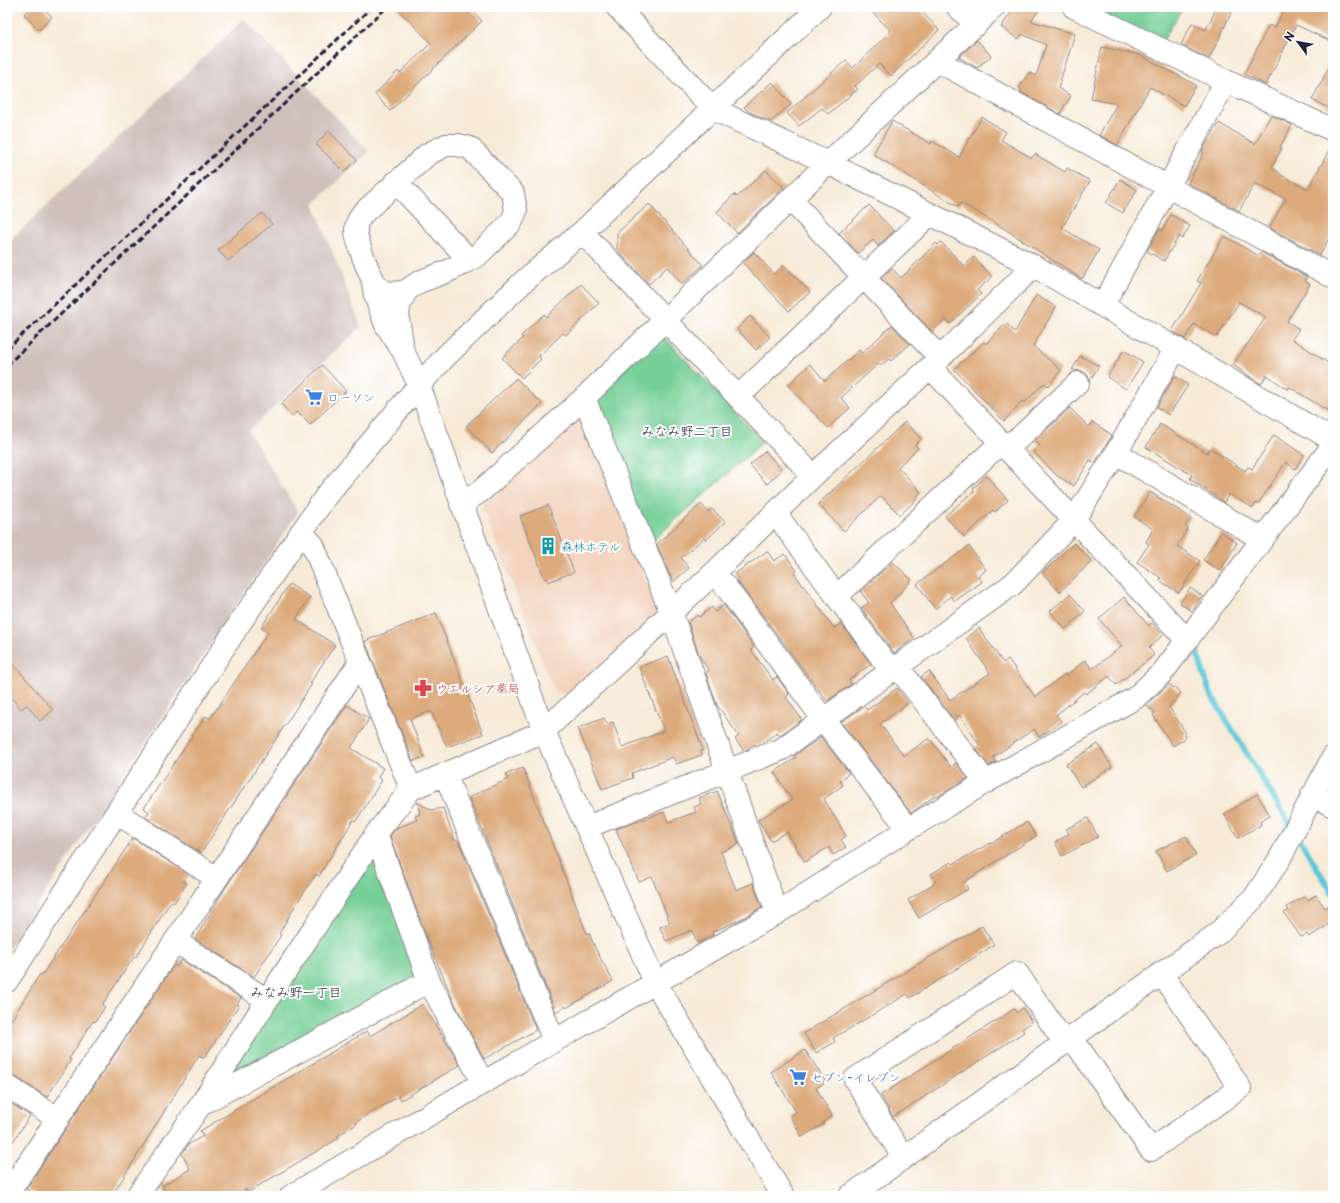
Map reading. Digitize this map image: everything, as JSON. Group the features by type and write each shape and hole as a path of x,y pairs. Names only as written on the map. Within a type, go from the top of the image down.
{"street":[{"path":"7,981 326,496 419,385 447,355 523,282 582,232 820,7"},
{"path":"958,7 976,25"},
{"path":"461,504 481,490 584,398 664,319 994,7"},
{"path":"1074,7 1226,81 1333,130"},
{"path":"627,10 713,109 828,163 1034,266 1333,440"},
{"path":"938,61 1333,277"},
{"path":"1103,305 1226,81"},
{"path":"404,353 398,318 399,306 406,291 418,282 448,271 477,256 511,223 516,211 513,193 470,148 458,145 446,145 435,149 396,182 362,214 355,229 357,237 372,277 386,325 404,353 419,385 544,730 587,827 656,982 783,1196"},
{"path":"396,182 462,252 463,258 461,264"},
{"path":"790,199 864,276 1003,446 1187,640"},
{"path":"738,397 930,214"},
{"path":"582,232 813,476"},
{"path":"137,1196 202,1103 267,1000 376,834 411,789 544,730 715,572 776,514 813,476 935,363 1034,266"},
{"path":"372,277 379,289 392,293 406,291"},
{"path":"587,827 782,749 893,668 1013,584 1074,520 1116,453 1176,348"},
{"path":"837,596 993,450 1018,438 1078,383"},
{"path":"584,398 671,612 777,913"},
{"path":"291,1196 554,1041 777,913 908,829 986,782 1135,698 1164,672 1262,538 1333,445"},
{"path":"1116,453 1262,538"},
{"path":"776,514 884,662 904,675 986,782"},
{"path":"301,532 313,545 411,789"},
{"path":"715,572 823,719 908,829"},
{"path":"16,1192 58,1119 360,662"},
{"path":"850,1196 1217,934 1254,898 1279,860 1333,757"},
{"path":"445,774 554,1041"},
{"path":"1312,795 1333,806"},
{"path":"117,813 216,878"},
{"path":"376,834 429,981 483,1083"},
{"path":"175,941 267,1000"},
{"path":"903,1157 855,1079 1017,973 1151,1150 1240,1088 1161,973"},
{"path":"202,1103 429,981"},
{"path":"7,1086 58,1119"}],"shaded area":[{"path":"244,19 369,152 314,204 361,327 248,431 298,512 7,951 7,243"},
{"path":"575,414 583,417 659,613 568,696 554,691 482,507 483,501"}],"green space":[{"path":"1088,7 1183,7 1162,42"},
{"path":"657,338 666,339 763,442 647,546 595,396"},
{"path":"366,861 380,862 421,968 409,980 237,1082 227,1073"}],"building":[{"path":"31,7 43,7 52,17 39,30 24,14"},
{"path":"396,7 469,7 482,21 390,111 375,94 398,71 400,73 431,43"},
{"path":"867,7 917,7 939,30 891,76 879,64 855,86 858,89 828,114 822,108 799,126 787,113 846,60 853,68 891,31"},
{"path":"1015,7 1041,7 1031,21 1075,34 1058,88 1071,96 1060,114 1020,92 1022,90 1019,88 1029,72 1036,76 1046,45 1022,34 1018,39 1001,27"},
{"path":"1217,7 1234,7 1209,59 1181,45 1192,23 1206,30"},
{"path":"1285,7 1317,7 1333,15 1333,42 1296,25 1266,85 1244,74 1269,25 1275,28"},
{"path":"977,40 991,56 977,68 959,57"},
{"path":"1102,47 1140,55 1196,85 1184,106 1150,87 1117,145 1099,135 1117,104 1091,99"},
{"path":"1333,59 1333,110 1312,100"},
{"path":"772,82 791,104 771,122 749,112 744,107"},
{"path":"1271,115 1292,125 1280,147 1282,148 1272,167 1283,176 1308,189 1333,143 1333,231 1320,255 1273,230 1270,226 1286,199 1255,183 1239,211 1188,183 1204,153 1202,151 1219,123 1255,144"},
{"path":"982,117 1006,132 1001,140 1032,158 1035,154 1065,172 1067,168 1090,181 1062,228 1099,250 1082,279 997,224 961,203 958,207 873,154 892,121 931,144 932,141 959,157"},
{"path":"329,131 357,160 344,172 316,144"},
{"path":"766,170 784,188 737,233 717,212 734,194 737,197"},
{"path":"1120,179 1137,190 1123,213 1106,203"},
{"path":"649,204 703,265 682,284 667,267 649,284 617,250 617,233"},
{"path":"869,205 894,231 878,246 873,240 858,253 839,233"},
{"path":"262,213 272,224 228,261 218,250"},
{"path":"1171,215 1190,226 1182,239 1179,236 1164,261 1147,251 1159,229 1162,231"},
{"path":"1224,236 1259,256 1261,252 1307,277 1305,281 1310,284 1287,321 1299,329 1292,339 1333,366 1333,414 1289,387 1288,390 1267,375 1261,384 1233,365 1266,317 1239,302 1217,337 1194,324 1185,339 1172,331 1201,283 1197,281"},
{"path":"941,242 964,266 974,257 992,277 977,290 981,294 950,324 946,319 932,332 881,278 892,268 901,278 936,243 938,245"},
{"path":"754,252 774,274 784,265 810,292 789,311 743,263"},
{"path":"581,284 599,303 566,335 563,333 539,356 541,359 522,378 502,358 523,338 521,336 544,314 546,317"},
{"path":"1036,295 1056,307 1033,346 1061,370 1048,386 1044,383 1024,403 1022,401 1004,421 954,369 984,342 986,344 1006,323 1015,332"},
{"path":"750,316 770,337 756,350 737,329"},
{"path":"892,325 910,344 891,361 889,359 881,365 879,363 841,398 850,408 828,428 788,385 810,364 825,381 859,350 862,353"},
{"path":"1124,350 1143,362 1126,389 1107,377"},
{"path":"1080,356 1099,366 1090,380 1082,371 1072,370"},
{"name":"ローソン","path":"322,365 346,391 310,425 297,412 292,416 281,404"},
{"path":"1175,376 1188,385 1169,415 1157,407"},
{"path":"516,378 542,404 492,453 466,426"},
{"path":"1070,408 1089,427 1092,422 1112,435 1095,463 1090,460 1074,486 1056,475 1033,451 1040,445 1035,440"},
{"path":"905,422 921,439 915,445 918,448 898,467 921,492 917,496 918,498 900,515 881,496 844,531 818,504"},
{"path":"1160,424 1207,453 1210,448 1245,471 1248,467 1252,469 1274,435 1304,455 1295,469 1286,462 1258,504 1256,503 1253,508 1229,494 1224,502 1190,479 1192,475 1146,447"},
{"path":"765,451 782,470 767,484 750,465"},
{"path":"986,476 1008,500 995,512 993,510 964,537 945,516 975,490 973,488"},
{"path":"1150,492 1191,518 1185,526 1188,528 1177,546 1200,561 1179,593 1159,580 1161,578 1137,562 1149,544 1146,542 1153,529 1134,517"},
{"path":"701,504 708,512 712,509 725,522 706,540 704,538 681,558 689,568 673,582 657,544"},
{"name":"森林ホテル","path":"548,505 574,572 548,582 547,578 545,579 520,516"},
{"path":"1221,532 1237,543 1220,571 1203,560"},
{"path":"1074,543 1092,561 1060,592 1042,573"},
{"path":"969,546 986,570 978,576 982,582 955,601 951,596 935,609 917,584"},
{"path":"767,551 774,561 785,554 797,571 794,573 834,628 841,623 871,664 849,680 852,684 827,701 737,581 739,579 735,574"},
{"path":"893,562 912,580 890,603 914,638 894,653 861,608 869,603 860,591"},
{"path":"289,584 310,597 296,619 335,645 310,683 312,684 201,853 145,817 149,812 144,808 206,716 210,719 268,632 261,628"},
{"path":"1190,588 1202,596 1192,611 1180,603"},
{"path":"1070,594 1085,611 1065,629 1050,611"},
{"path":"1124,597 1149,626 1152,623 1163,635 1149,648 1154,655 1116,685 1109,676 1086,694 1084,692 1056,715 1062,722 1039,737 1034,729 993,757 996,762 989,766 976,749 980,746 960,715 954,720 921,677 929,671 950,700 990,673 966,638 979,628 1003,663 1008,659 1035,697 1065,674 1066,676 1085,660 1092,669 1122,646 1099,619"},
{"path":"724,605 754,647 751,650 773,680 777,677 789,694 786,697 802,720 780,735 777,732 761,744 756,746 755,744 744,751 735,739 739,736 717,705 706,673 709,670 700,658 688,622 698,615 699,617 712,607 715,612"},
{"name":"ウエルシア薬局","path":"436,613 483,734 447,747 431,711 410,719 424,757 413,761 365,641"},
{"path":"668,656 703,750 701,751 702,755 676,764 673,757 632,773 633,778 602,789 578,728 604,718 607,724 613,722 622,747 664,731 639,667"},
{"path":"7,657 53,710 40,721 27,705 21,709 7,693"},
{"path":"1169,684 1181,693 1169,707 1186,733 1184,735 1186,738 1173,746 1153,715 1155,712 1146,705"},
{"path":"897,688 908,703 880,724 904,756 929,738 951,767 956,763 968,778 937,797 936,795 911,813 841,722 864,706 867,710"},
{"path":"347,705 369,719 351,748 383,768 378,777 382,780 356,821 353,820 319,876 316,874 293,909 279,934 281,935 254,977 195,939 224,890"},
{"path":"821,737 849,773 840,781 843,785 824,799 846,836 841,840 846,847 833,855 829,847 805,862 787,832 771,841 758,820 792,800 774,772 796,758 794,756"},
{"path":"1098,744 1112,767 1081,787 1066,764"},
{"path":"523,768 587,934 589,933 595,948 613,981 566,1008 565,1006 556,1012 469,797 508,779 506,774"},
{"path":"717,791 739,844 721,852 736,890 753,883 762,907 737,921 712,932 713,935 697,943 692,930 666,941 660,927 670,923 652,877 639,882 616,829 664,812 668,822 696,812 694,807 701,804 699,798"},
{"path":"1257,794 1270,816 1260,822 1261,825 1238,838 1224,814"},
{"path":"417,802 431,810 443,808 455,841 458,840 536,1030 484,1059 453,1000 428,941 390,836 396,828 417,820 415,816 420,814"},
{"path":"1088,818 1098,837 1062,856 1055,842 1069,834 1066,829"},
{"path":"1027,822 1036,836 964,882 968,889 919,918 908,900 936,882 931,874 951,862 953,864 990,844"},
{"path":"1186,836 1196,855 1167,871 1156,851"},
{"path":"133,838 188,874 183,881 187,883 174,903 171,901 136,957 134,957 102,1005 105,1007 95,1022 93,1021 69,1059 71,1060 47,1097 14,1076 7,1074 7,1027 40,974 42,975"},
{"path":"1316,895 1325,908 1333,903 1333,922 1309,937 1307,934 1301,937 1284,913 1289,910 1287,907 1305,896 1308,900"},
{"path":"982,926 994,945 910,998 907,994 833,1038 835,1042 816,1053 804,1033"},
{"path":"181,960 241,998 237,1004 239,1005 204,1058 199,1055 112,1196 37,1196 26,1189 174,965 177,967"},
{"path":"423,1004 460,1065 401,1100 399,1096 356,1122 357,1124 337,1136 339,1138 248,1192 246,1189 236,1196 168,1196 162,1186 190,1169 182,1154 188,1145 203,1136 200,1131 367,1031 370,1036"},
{"path":"1023,1008 1032,1022 1022,1029 1024,1032 893,1117 881,1095 1014,1009 1017,1013"},
{"path":"805,1050 826,1082 816,1088 832,1116 823,1122 824,1124 802,1137 790,1116 796,1112 771,1072"},
{"path":"7,1101 30,1116 7,1150"}],"waterway":[{"path":"1197,653 1210,693 1291,826"},
{"path":"1297,835 1333,894"}],"railway":[{"path":"7,349 372,7"},
{"path":"7,365 387,7"}],"place":[{"name":"ローソン","path":"314,397"},
{"name":"森林ホテル","path":"548,546"},
{"name":"ウエルシア薬局","path":"423,688"},
{"name":"セブン-イレブン","path":"798,1077"}],"district":[{"name":"みなみ野二丁目","path":"687,430"},
{"name":"みなみ野一丁目","path":"296,991"}]}
